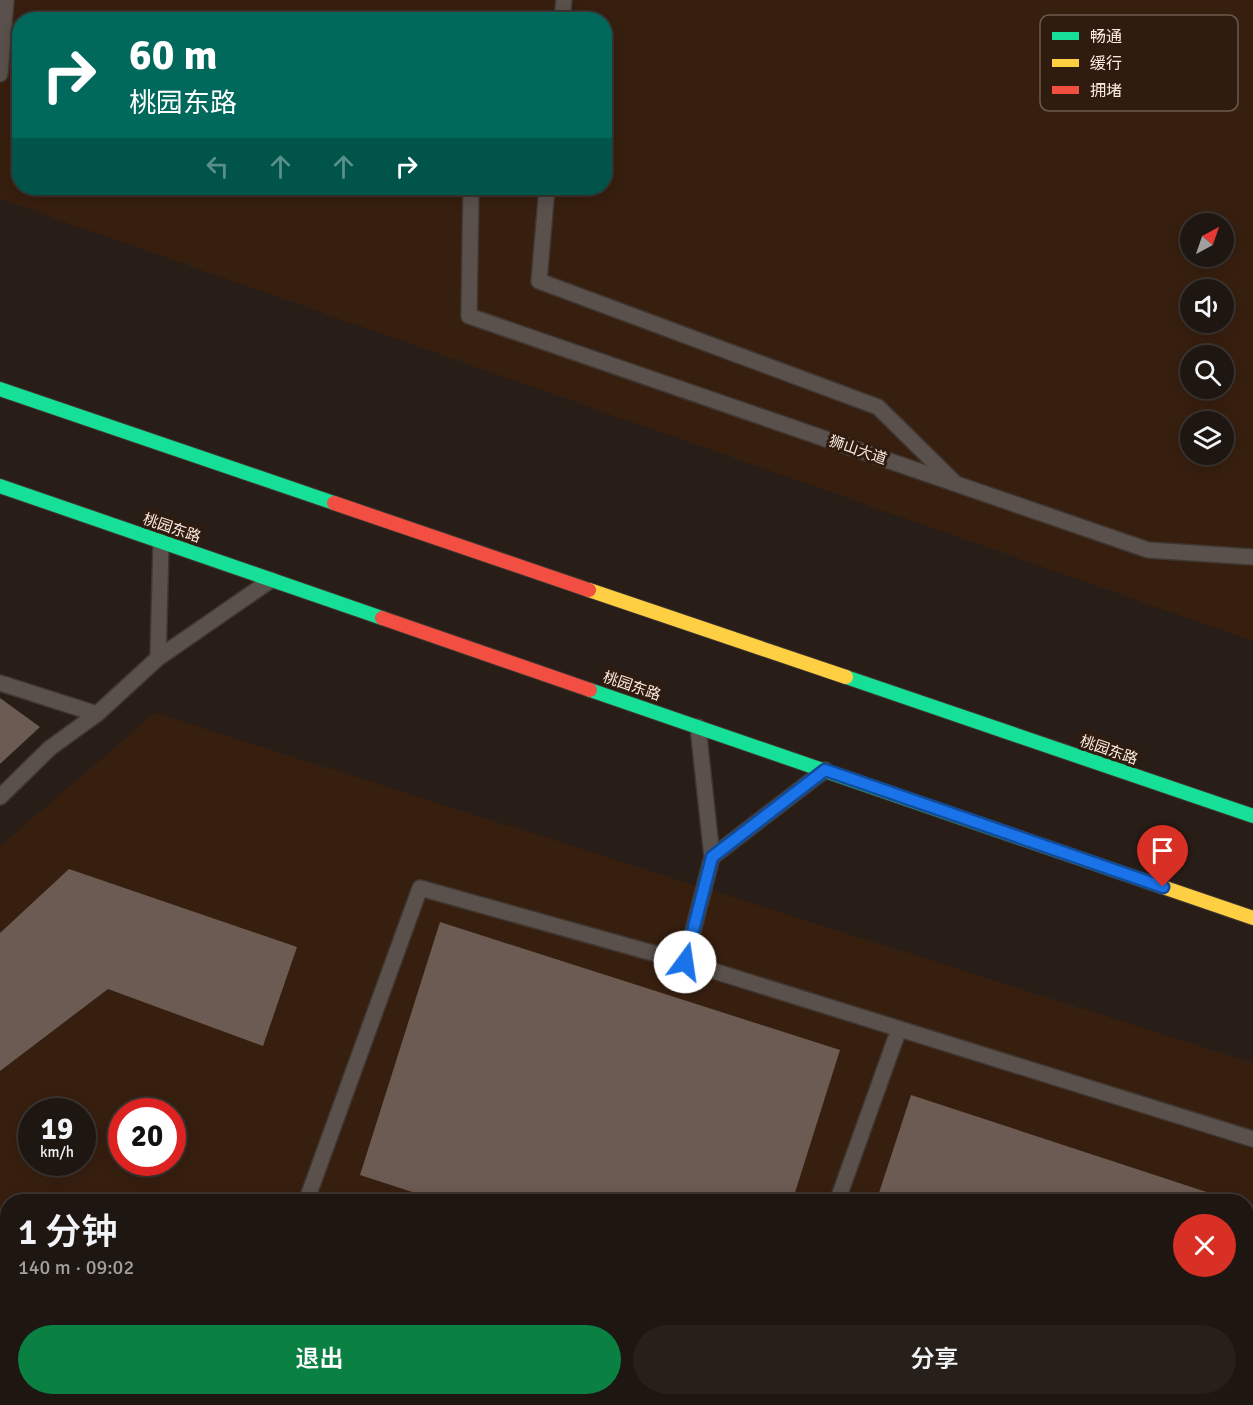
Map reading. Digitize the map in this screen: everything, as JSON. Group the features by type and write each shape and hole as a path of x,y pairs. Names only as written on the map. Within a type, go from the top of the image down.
{"main road":[{"name":"桃园东路","path":"0,389 1253,816"},
{"name":"桃园东路","path":"0,486 1253,918"}],"lane":[{"path":"0,74 6,0"},
{"name":"狮山大道","path":"471,195 469,316 1148,550 1253,557"},
{"path":"546,195 539,281 878,408 955,484"},
{"path":"158,658 160,542"},
{"path":"0,797 50,748 97,714 158,658 271,580"},
{"path":"0,683 97,714"},
{"path":"685,962 712,857 698,727"},
{"path":"712,857 825,770"},
{"path":"309,1194 420,888 685,962 1253,1139"},
{"path":"840,1194 899,1029"}],"shaded area":[{"path":"0,0 1253,0 1253,641 0,199"},
{"path":"155,713 1253,1063 1253,1194 0,1194 0,846"}],"building":[{"path":"0,698 40,727 0,764"},
{"path":"69,869 297,947 263,1046 108,989 0,1071 0,933"},
{"path":"440,922 840,1050 795,1194 418,1194 360,1175"},
{"path":"911,1095 1213,1194 879,1194"}],"traffic: fast":[{"path":"0,389 334,503"},
{"path":"0,486 382,618"},
{"path":"846,677 1253,816"},
{"path":"590,690 1151,883"}],"traffic: slow":[{"path":"589,590 846,677"},
{"path":"1151,883 1253,918"}],"traffic: jam":[{"path":"334,503 589,590"},
{"path":"382,618 590,690"}],"route":[{"path":"685,962 712,857 825,770 1163,887"}]}
